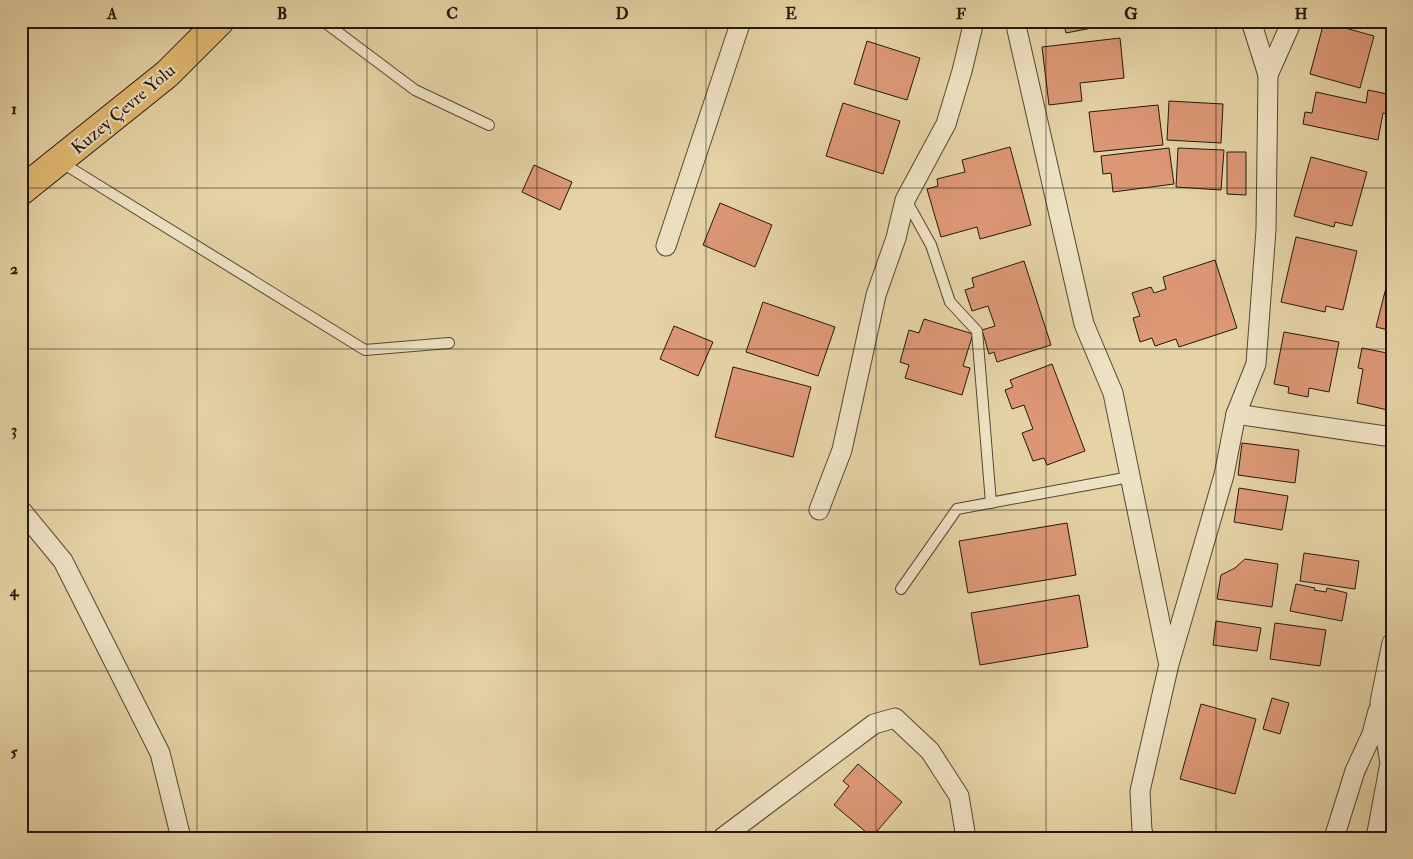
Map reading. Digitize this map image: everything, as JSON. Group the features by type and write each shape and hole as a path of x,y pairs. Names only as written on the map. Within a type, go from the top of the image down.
{"main road":[{"name":"Kuzey Çevre Yolu","path":"21,192 167,74 220,21"}],"street":[{"path":"666,246 741,21"},
{"path":"819,510 842,450 876,295 896,238 906,200 946,124 962,71 974,21"},
{"path":"1015,21 1084,324 1112,393 1169,664"},
{"path":"1145,838 1142,831 1140,791 1169,664 1224,475 1236,414 1256,364 1266,230 1268,75 1251,21"},
{"path":"1268,75 1292,21"},
{"path":"1236,414 1392,437"},
{"path":"21,510 63,561 160,753 181,838"},
{"path":"1334,838 1355,771 1372,734 1392,643"},
{"path":"1376,838 1390,763 1380,702"},
{"path":"722,838 874,724 895,718 930,751 959,796 966,838"}],"lane":[{"path":"323,21 416,90 489,125"},
{"path":"59,161 365,350 449,343"},
{"path":"906,200 931,245 950,302 977,331 991,503"},
{"path":"901,588 957,510 1130,477"}],"building":[{"path":"1063,21 1113,21 1113,24 1066,33"},
{"path":"1324,22 1374,36 1360,88 1310,74"},
{"path":"1120,38 1124,78 1080,83 1082,101 1049,105 1042,47"},
{"path":"867,41 920,58 907,100 854,84"},
{"path":"1368,90 1392,95 1392,115 1383,113 1378,140 1303,124 1305,112 1312,113 1316,92 1366,103"},
{"path":"1169,101 1223,104 1221,143 1167,140"},
{"path":"843,103 900,121 883,174 826,156"},
{"path":"1158,105 1163,145 1094,152 1089,112"},
{"path":"1010,147 1031,225 980,239 977,227 941,237 927,189 938,186 937,179 965,172 962,160"},
{"path":"1169,148 1174,184 1113,192 1111,173 1103,174 1101,156"},
{"path":"1178,148 1224,150 1221,190 1176,187"},
{"path":"1227,152 1246,152 1246,195 1227,194"},
{"path":"1311,157 1367,172 1352,226 1335,222 1334,227 1294,216"},
{"path":"534,165 572,182 560,210 522,192"},
{"path":"720,203 772,225 755,267 703,245"},
{"path":"1296,237 1357,251 1343,310 1326,306 1325,312 1281,302"},
{"path":"1215,260 1237,328 1179,347 1176,339 1155,346 1152,338 1140,342 1133,318 1140,316 1132,293 1151,287 1154,293 1166,289 1163,277"},
{"path":"1024,261 1051,345 997,362 994,352 989,354 982,330 995,326 988,306 972,311 965,290 974,287 972,278"},
{"path":"1392,268 1392,331 1376,327"},
{"path":"763,302 835,327 818,376 746,352"},
{"path":"924,319 973,334 963,366 970,368 962,395 905,378 909,365 900,362 909,330 919,333"},
{"path":"674,326 713,342 698,376 660,359"},
{"path":"1284,332 1339,342 1329,392 1309,388 1308,397 1288,393 1289,387 1274,384"},
{"path":"1362,348 1392,354 1392,411 1357,403 1363,369 1358,368"},
{"path":"1052,364 1085,451 1047,465 1044,458 1033,461 1022,433 1033,429 1024,405 1012,409 1005,390 1013,387 1010,380"},
{"path":"733,367 811,387 793,457 715,437"},
{"path":"1242,443 1299,450 1295,483 1238,475"},
{"path":"1239,488 1288,496 1282,530 1234,522"},
{"path":"1067,523 1076,575 968,593 959,541"},
{"path":"1304,553 1359,561 1355,589 1300,581"},
{"path":"1245,559 1278,564 1272,607 1217,599 1221,575 1235,568"},
{"path":"1296,584 1315,588 1314,590 1326,592 1327,588 1347,593 1342,621 1290,611"},
{"path":"1079,595 1088,647 980,665 971,613"},
{"path":"1216,621 1261,628 1257,651 1213,645"},
{"path":"1275,623 1326,630 1320,666 1270,659"},
{"path":"1272,698 1289,703 1280,734 1263,729"},
{"path":"1201,704 1256,719 1235,794 1180,779"},
{"path":"858,764 902,802 872,837 834,805 849,786 843,781"}]}
